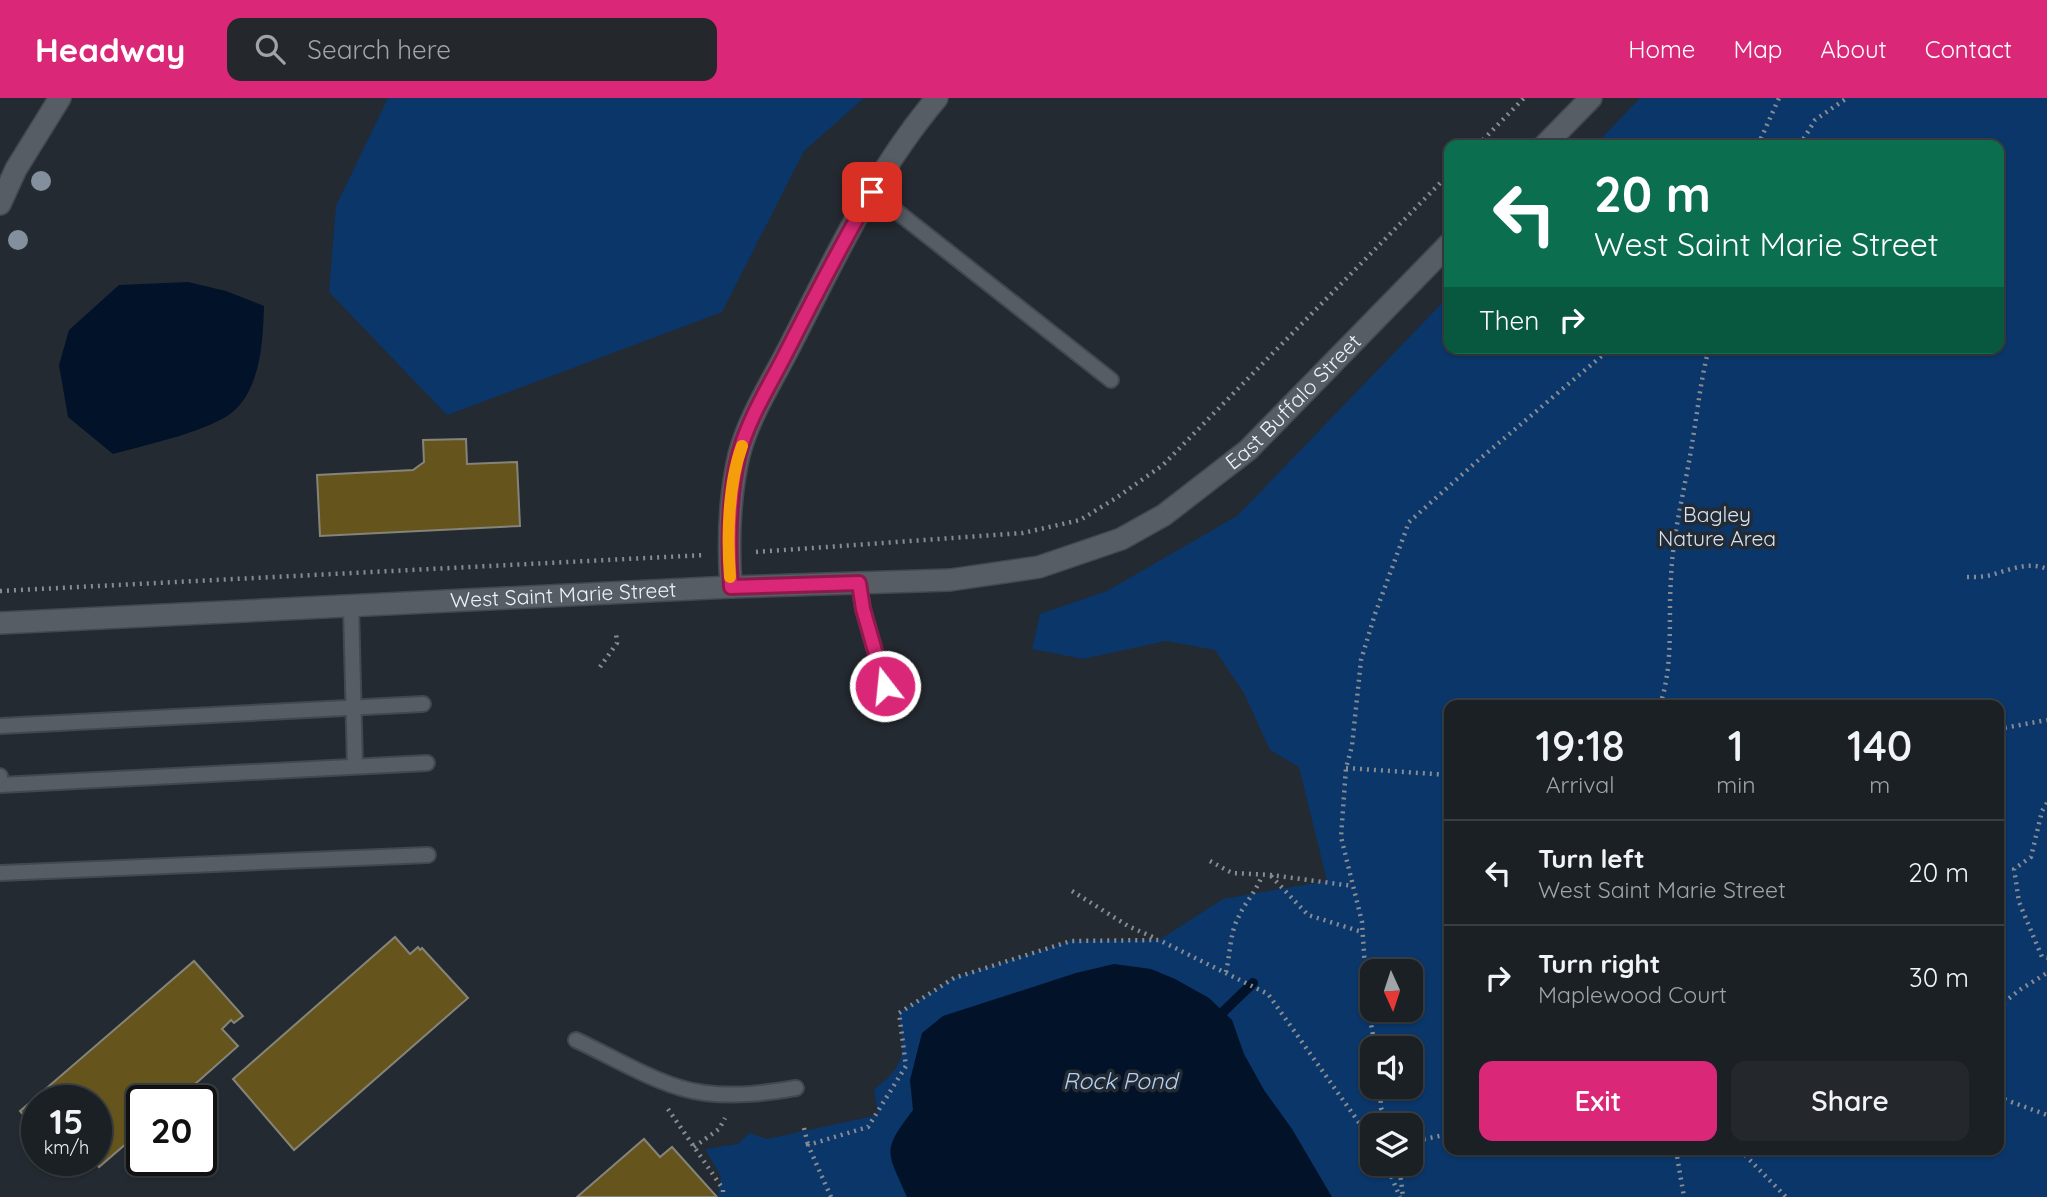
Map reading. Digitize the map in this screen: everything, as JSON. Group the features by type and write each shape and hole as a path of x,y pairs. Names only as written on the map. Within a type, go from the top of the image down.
{"street":[{"path":"0,204 16,169 60,98"},
{"path":"731,587 731,500 740,453 751,423 846,237 909,131 937,98"},
{"path":"1550,140 1591,98"},
{"name":"East Buffalo Street","path":"1121,539 1164,515 1248,450 1444,249"},
{"name":"West Saint Marie Street","path":"0,623 731,587 950,580 1039,567 1121,539"}],"lane":[{"path":"872,192 1111,380"},
{"path":"859,583 863,609 885,686 901,693"},
{"path":"351,606 355,766"},
{"path":"0,726 423,704"},
{"path":"0,776 1,785 427,762"},
{"path":"0,873 428,855"},
{"path":"576,1040 671,1084 703,1093 758,1094 796,1088"}],"path":[{"path":"1483,140 1524,98"},
{"path":"1760,140 1779,98"},
{"path":"1803,140 1815,120 1847,98"},
{"path":"0,591 729,554 1023,533 1080,520 1163,465 1444,179"},
{"path":"1374,1036 1367,999 1363,932 1341,837 1346,768 1352,746 1361,660 1375,614 1409,522 1604,354"},
{"path":"1661,700 1670,660 1671,575 1676,531 1693,440 1700,379 1707,354"},
{"path":"1968,577 1988,576 2013,568 2038,565 2047,569"},
{"path":"600,667 617,643 616,633"},
{"path":"2004,728 2047,720"},
{"path":"1346,768 1444,775"},
{"path":"2047,803 2042,811 2031,857 2014,869 2019,902 2042,957 2047,958"},
{"path":"1210,861 1232,873 1262,874 1353,886"},
{"path":"1226,972 1236,920 1259,885 1262,874"},
{"path":"1271,875 1308,915 1363,932"},
{"path":"1072,891 1128,926 1265,992 1360,1124"},
{"path":"808,1145 868,1127 906,1066 899,1013 954,978 1071,941 1158,940"},
{"path":"2004,1002 2047,973"},
{"path":"2004,1099 2047,1115"},
{"path":"667,1107 723,1189 723,1197"},
{"path":"694,1147 719,1129 727,1114"},
{"path":"804,1128 808,1145 831,1197"},
{"path":"1423,1139 1444,1135"},
{"path":"1677,1155 1684,1197"},
{"path":"1745,1155 1786,1197"},
{"path":"1391,1176 1401,1197"},
{"path":"1400,1176 1401,1197"}],"green space":[{"path":"388,98 864,98 804,151 722,312 447,415 329,292 336,206"},
{"name":"Bagley Nature Area","path":"1640,98 2047,98 2047,1197 718,1197 721,1176 705,1149 738,1144 749,1133 767,1139 878,1115 874,1089 893,1072 901,1057 899,1013 954,978 1071,941 1159,940 1223,899 1327,881 1299,767 1270,750 1244,693 1215,650 1166,641 1083,659 1032,649 1040,614 1107,591 1237,516 1444,301 1444,354 2004,354 2004,140 1600,140"}],"water":[{"path":"188,282 226,291 264,306 259,361 251,387 236,409 212,424 113,454 68,417 59,365 69,330 119,285"},
{"name":"Rock Pond","path":"1114,964 1151,969 1175,979 1209,998 1232,1020 1244,1054 1264,1090 1292,1129 1332,1197 907,1197 890,1152 896,1135 913,1110 910,1080 922,1033 943,1016 1076,973"}],"building":[{"path":"466,439 467,464 517,462 520,526 320,536 317,475 413,470 424,462 423,440"},
{"path":"395,937 410,954 418,947 420,950 422,948 468,998 294,1150 233,1079"},
{"path":"194,961 243,1016 234,1023 231,1020 222,1029 238,1046 194,1085 126,1085 126,1144 112,1156 112,1085 50,1085"},
{"path":"644,1139 660,1157 672,1147 717,1197 577,1197"}],"waterway":[{"path":"1224,1011 1253,983"}],"slow traffic":[{"path":"730,577 731,500 742,446"}],"route":[{"path":"872,192 755,413 740,453 731,500 729,554 731,587 859,583 863,609 885,686"}]}
